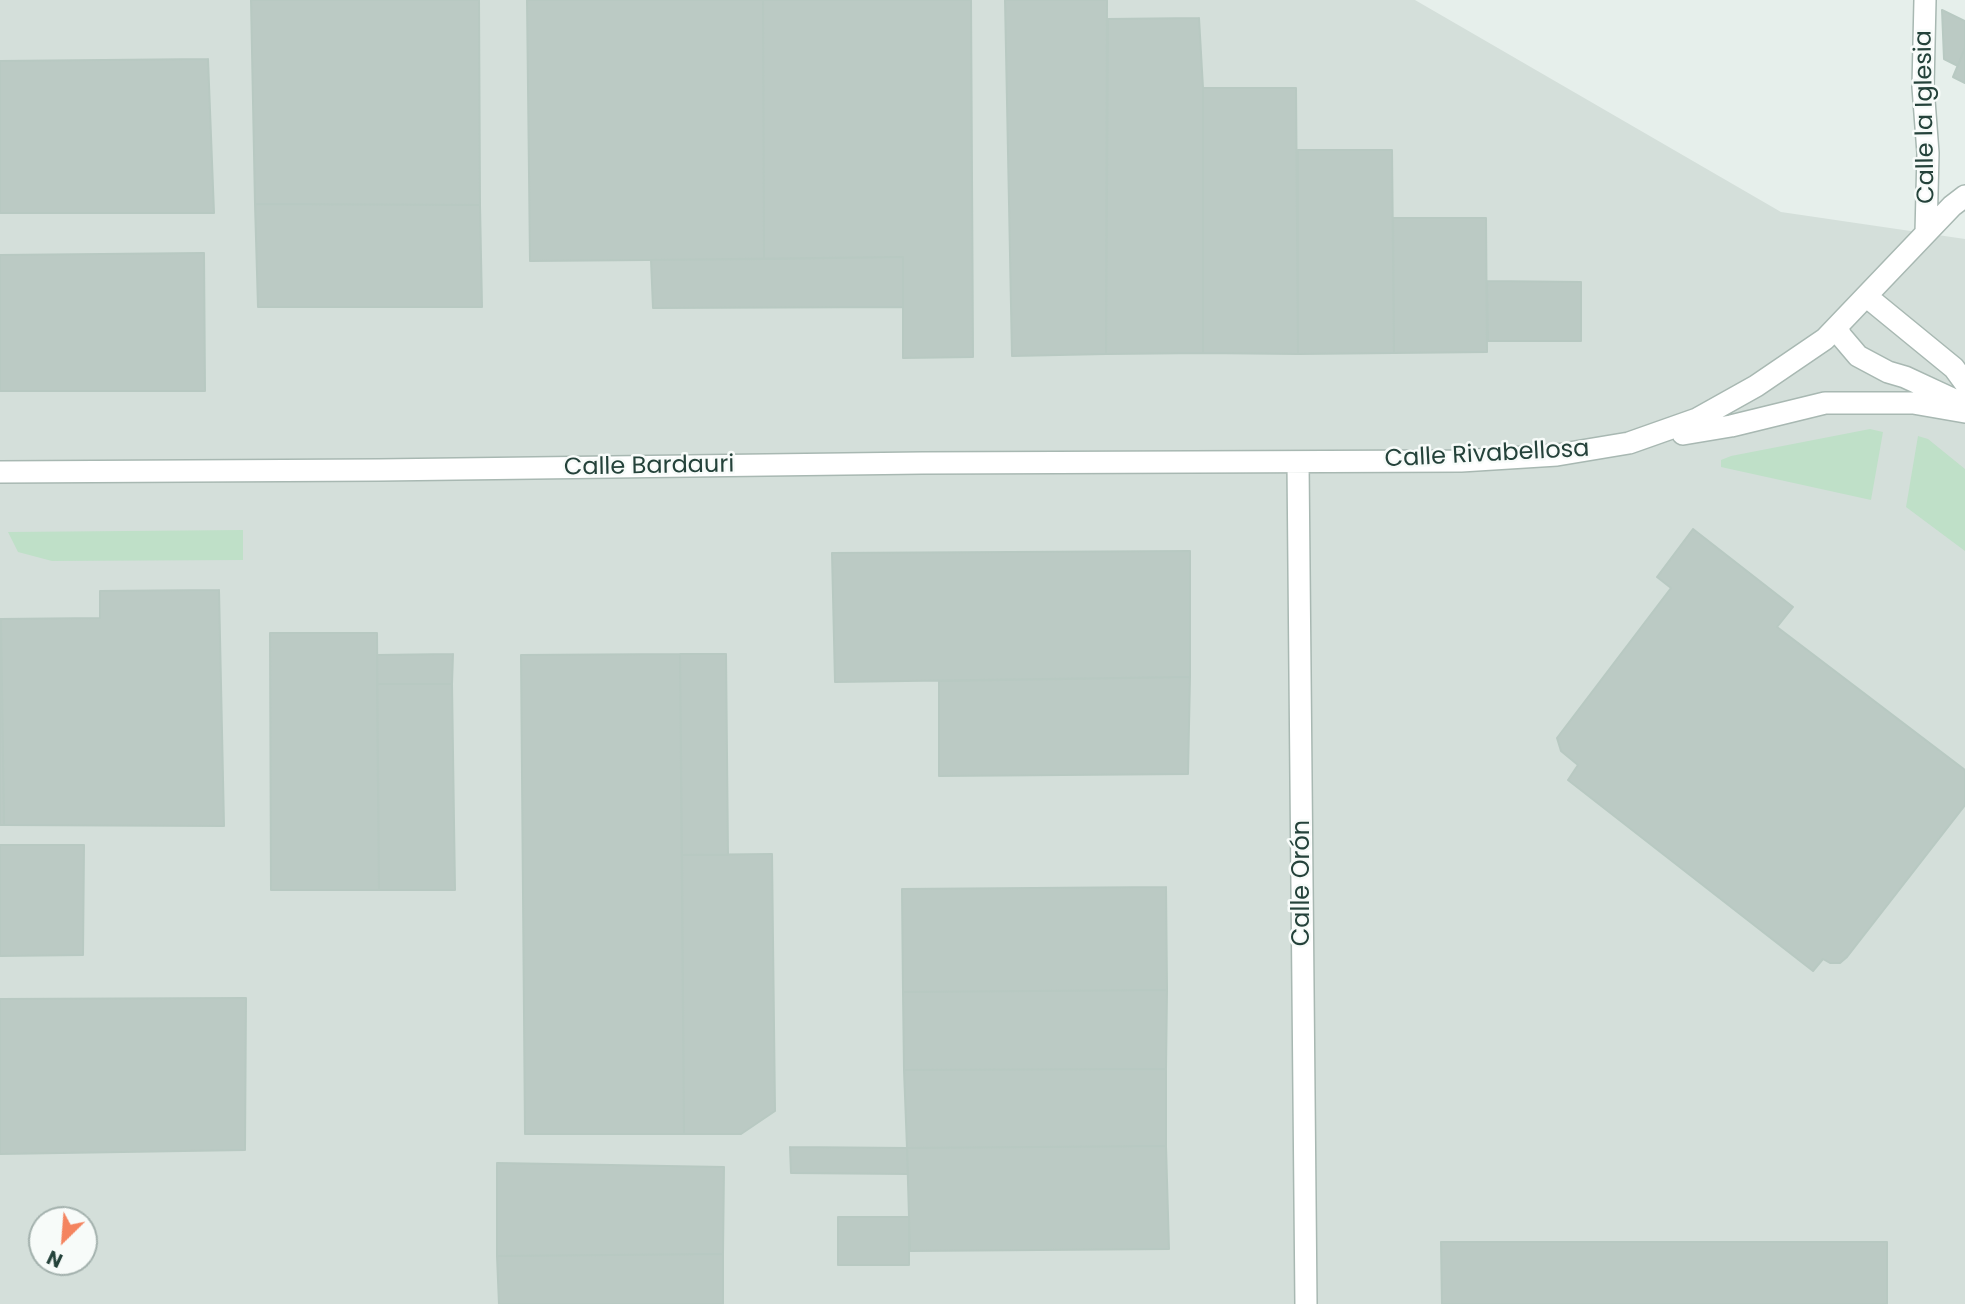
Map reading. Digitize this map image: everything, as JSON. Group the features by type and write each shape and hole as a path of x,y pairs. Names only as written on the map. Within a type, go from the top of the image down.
{"street":[{"name":"Calle la Iglesia","path":"1925,0 1923,87 1928,153 1926,233"},
{"name":"Calle Rivabellosa","path":"1298,462 1461,461 1557,455 1629,443 1697,419 1756,386 1825,339 1965,196"},
{"path":"1867,296 1954,368 1965,383"},
{"path":"1837,327 1858,356 1965,405"},
{"path":"1629,443 1731,426 1825,403 1913,403 1965,412"},
{"name":"Calle Bardauri","path":"0,472 1298,462"},
{"name":"Calle Orón","path":"1298,462 1306,1304"}],"shaded area":[{"path":"0,0 1415,0 1781,212 1965,239 1965,1304 0,1304"}],"green space":[{"path":"1870,429 1883,432 1871,500 1721,467 1721,460 1731,456"},
{"path":"1918,436 1928,439 1965,469 1965,551 1906,507"},
{"path":"243,530 243,560 52,561 18,552 8,532"}],"building":[{"path":"251,0 479,0 480,205 255,204"},
{"path":"527,0 763,0 764,259 530,261"},
{"path":"763,0 971,0 973,357 903,358 903,257 764,259"},
{"path":"1005,0 1107,0 1106,354 1012,356"},
{"path":"1942,10 1965,21 1965,48 1958,66 1944,59"},
{"path":"1199,18 1203,88 1203,353 1106,354 1108,19"},
{"path":"1965,48 1965,83 1953,77"},
{"path":"208,59 214,213 0,213 0,61"},
{"path":"1203,88 1296,88 1298,354 1203,353"},
{"path":"1298,150 1392,150 1394,353 1298,354"},
{"path":"255,204 480,205 482,307 258,307"},
{"path":"1393,218 1486,218 1487,352 1394,353"},
{"path":"204,253 205,391 0,391 0,255"},
{"path":"903,257 903,307 653,308 651,260"},
{"path":"1487,281 1581,282 1581,341 1488,341"},
{"path":"1693,529 1793,607 1777,627 1965,770 1965,805 1840,963 1830,963 1823,959 1813,971 1568,780 1578,765 1561,751 1557,738 1671,588 1657,577"},
{"path":"1190,551 1190,677 835,682 832,553"},
{"path":"219,590 224,826 4,825 1,619 100,618 100,591"},
{"path":"1,619 4,825 0,825"},
{"path":"270,633 377,633 379,890 271,890"},
{"path":"453,654 452,684 377,684 377,655"},
{"path":"680,654 684,1134 525,1134 521,655"},
{"path":"680,654 726,654 728,855 682,855"},
{"path":"1190,677 1188,774 939,776 939,681"},
{"path":"377,684 452,684 455,890 379,890"},
{"path":"0,845 84,845 83,955 0,956"},
{"path":"772,854 775,1111 741,1134 684,1134 682,855"},
{"path":"1166,887 1167,990 903,992 902,889"},
{"path":"1167,990 1166,1069 904,1070 903,992"},
{"path":"246,998 245,1150 0,1154 0,999"},
{"path":"1166,1069 1166,1146 907,1148 904,1070"},
{"path":"1166,1146 1169,1249 910,1251 907,1148"},
{"path":"790,1147 907,1148 908,1174 791,1173"},
{"path":"497,1163 724,1167 723,1254 497,1256"},
{"path":"838,1217 909,1217 909,1265 838,1265"},
{"path":"1441,1242 1887,1242 1887,1304 1442,1304"},
{"path":"723,1254 723,1304 499,1304 497,1256"}]}
